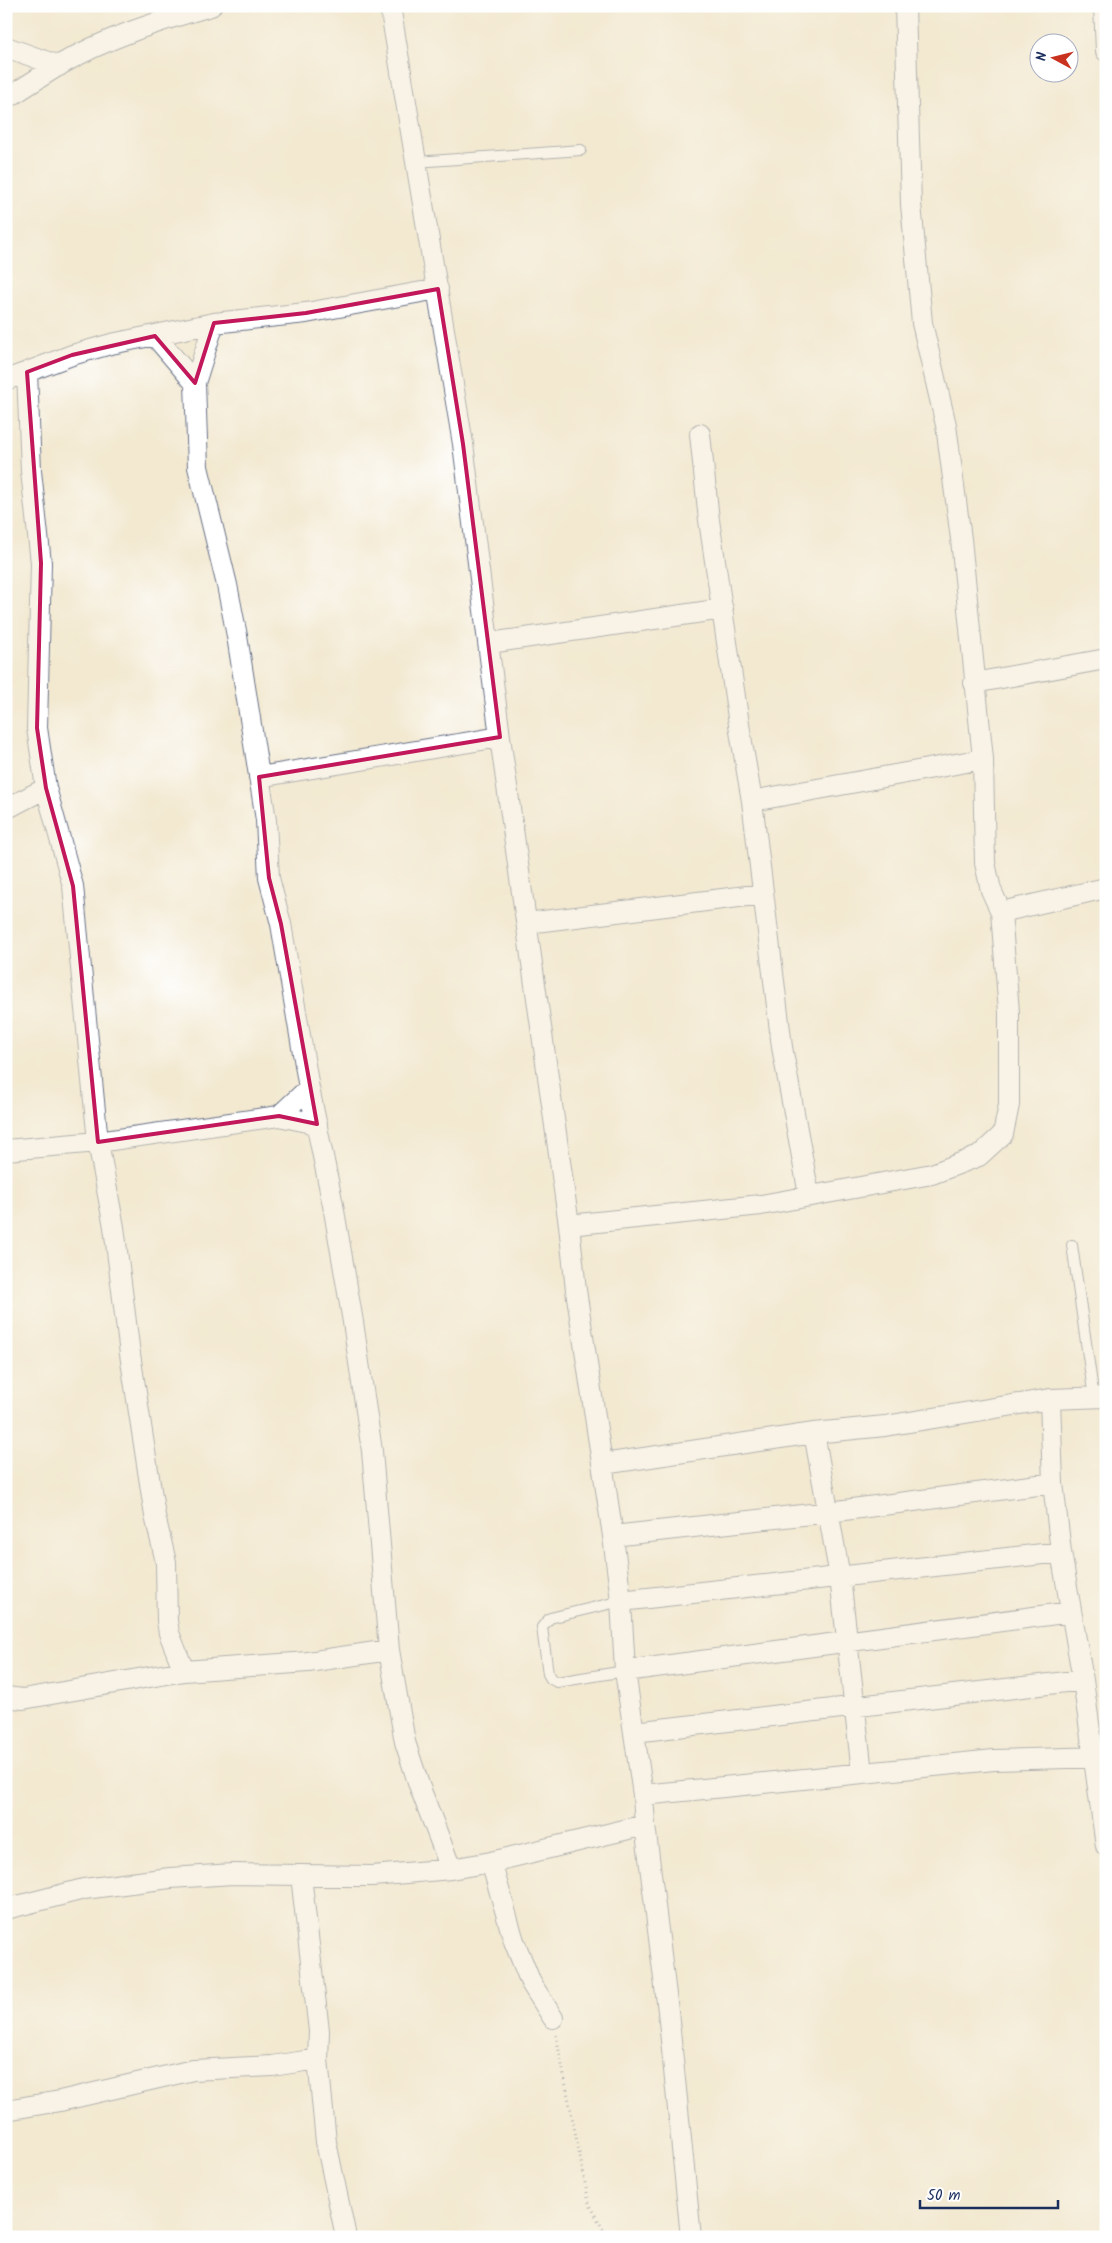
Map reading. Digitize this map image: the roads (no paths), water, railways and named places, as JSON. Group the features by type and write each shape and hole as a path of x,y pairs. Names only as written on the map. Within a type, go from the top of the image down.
{"street":[{"path":"6,99 59,66 128,33 211,6"},
{"path":"390,6 463,444 490,643 500,737 569,1225 576,1290 613,1536 621,1601 625,1671 643,1795 668,2011 691,2237"},
{"path":"569,1225 761,1205 932,1174 979,1156 1002,1134 1009,1105 1009,1012 1001,912 991,890 984,863 983,759 974,683 962,539 946,426 922,323 911,204 905,6"},
{"path":"1104,6 1106,51"},
{"path":"6,47 59,66"},
{"path":"6,380 72,354 111,344 214,323 306,313 438,289"},
{"path":"214,323 195,383 198,467 227,584 266,820 268,878 281,924 309,1088 335,1215 372,1451 390,1650 405,1742 418,1785 451,1869"},
{"path":"155,336 195,383"},
{"path":"27,372 31,470 41,562 37,728 46,788 73,886 98,1142 114,1227 130,1354 155,1516 163,1541 166,1562 167,1621 169,1633 184,1671"},
{"path":"700,434 709,520 752,801 782,1047 809,1196"},
{"path":"490,643 723,609"},
{"path":"974,683 1106,659"},
{"path":"259,777 500,737"},
{"path":"752,801 983,759"},
{"path":"6,809 46,788"},
{"path":"1001,912 1106,888"},
{"path":"527,923 763,894"},
{"path":"279,1116 309,1088"},
{"path":"6,1150 98,1142 279,1116 317,1124"},
{"path":"603,1464 814,1433 885,1426 1050,1399 1100,1398"},
{"path":"1050,1399 1053,1482 1061,1552 1100,1757 1106,1846"},
{"path":"814,1433 840,1577 862,1773"},
{"path":"613,1536 829,1512 1053,1482"},
{"path":"621,1601 1061,1552"},
{"path":"625,1671 1071,1612"},
{"path":"6,1697 22,1699 184,1671 308,1662 390,1650"},
{"path":"634,1732 1084,1680"},
{"path":"643,1795 994,1760 1100,1757"},
{"path":"6,1910 84,1889 170,1878 232,1874 372,1876 451,1869 491,1862 645,1825"},
{"path":"491,1862 514,1942 531,1983 553,2018"},
{"path":"301,1876 319,2032 318,2059 326,2142 345,2232"},
{"path":"6,2110 60,2101 193,2070 272,2066 318,2059"}],"lane":[{"path":"416,162 581,150"},
{"path":"1072,1245 1100,1398"},
{"path":"621,1601 550,1618 542,1627 551,1679 557,1682 625,1671"}]}
